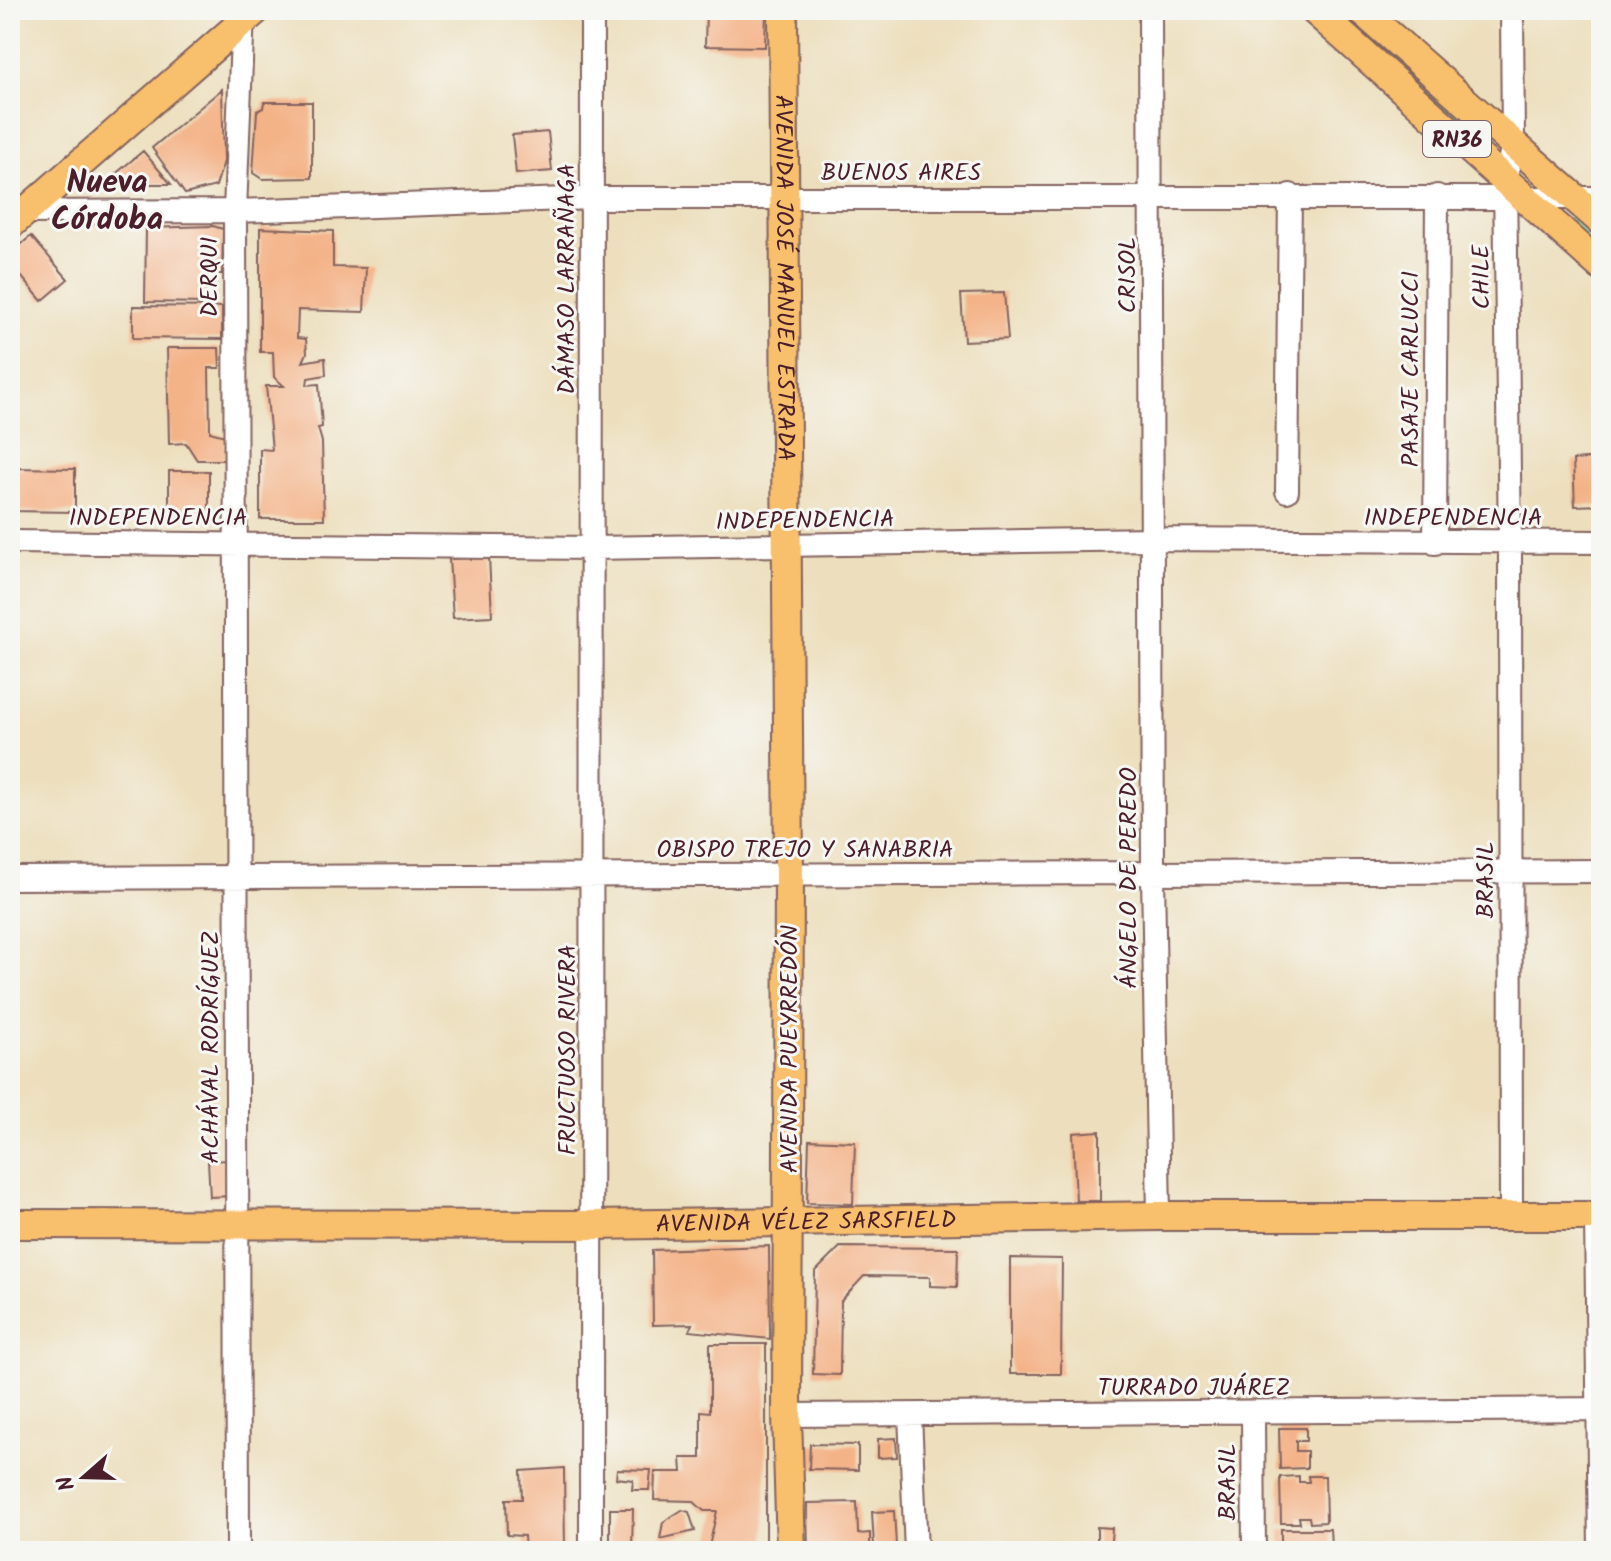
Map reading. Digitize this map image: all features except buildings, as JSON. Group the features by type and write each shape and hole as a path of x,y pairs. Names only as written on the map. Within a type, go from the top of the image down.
{"main road":[{"name":"AVENIDA JOSÉ MANUEL ESTRADA","path":"783,10 785,546"},
{"name":"RN36","path":"1314,10 1512,194 1601,266"},
{"name":"RN36","path":"1361,10 1513,143 1588,198 1601,221"},
{"path":"14,216 248,14"},
{"name":"AVENIDA PUEYRREDÓN","path":"785,546 789,874 787,1415 791,1551"},
{"name":"AVENIDA VÉLEZ SARSFIELD","path":"10,1224 592,1225 1159,1216 1598,1216"}],"street":[{"name":"DÁMASO LARRAÑAGA","path":"592,10 592,548"},
{"name":"CRISOL","path":"1150,10 1154,539"},
{"name":"CHILE","path":"1510,544 1512,10"},
{"name":"DERQUI","path":"237,544 235,211 248,14"},
{"name":"BUENOS AIRES","path":"14,216 592,198 1512,194 1588,198"},
{"path":"1287,491 1290,195"},
{"name":"PASAJE CARLUCCI","path":"1435,543 1437,196"},
{"name":"INDEPENDENCIA","path":"10,542 592,548 1154,539 1510,544 1601,542"},
{"name":"ÁNGELO DE PEREDO","path":"1154,539 1153,875 1159,1216"},
{"name":"ACHÁVAL RODRÍGUEZ","path":"237,544 235,1224 238,1551"},
{"name":"BRASIL","path":"1510,544 1511,1216"},
{"name":"FRUCTUOSO RIVERA","path":"591,1551 592,548"},
{"name":"OBISPO TREJO Y SANABRIA","path":"10,878 1601,871"},
{"path":"1598,1216 1600,1551"},
{"name":"TURRADO JUÁREZ","path":"787,1415 1601,1409"},
{"name":"BRASIL","path":"1253,1413 1254,1551"},
{"path":"910,1415 916,1551"}],"green space":[{"path":"1321,10 1350,10 1491,137 1484,147"},
{"path":"1575,213 1601,232 1601,259 1567,221"}],"district":[{"name":"Nueva Córdoba","path":"107,200"}]}
